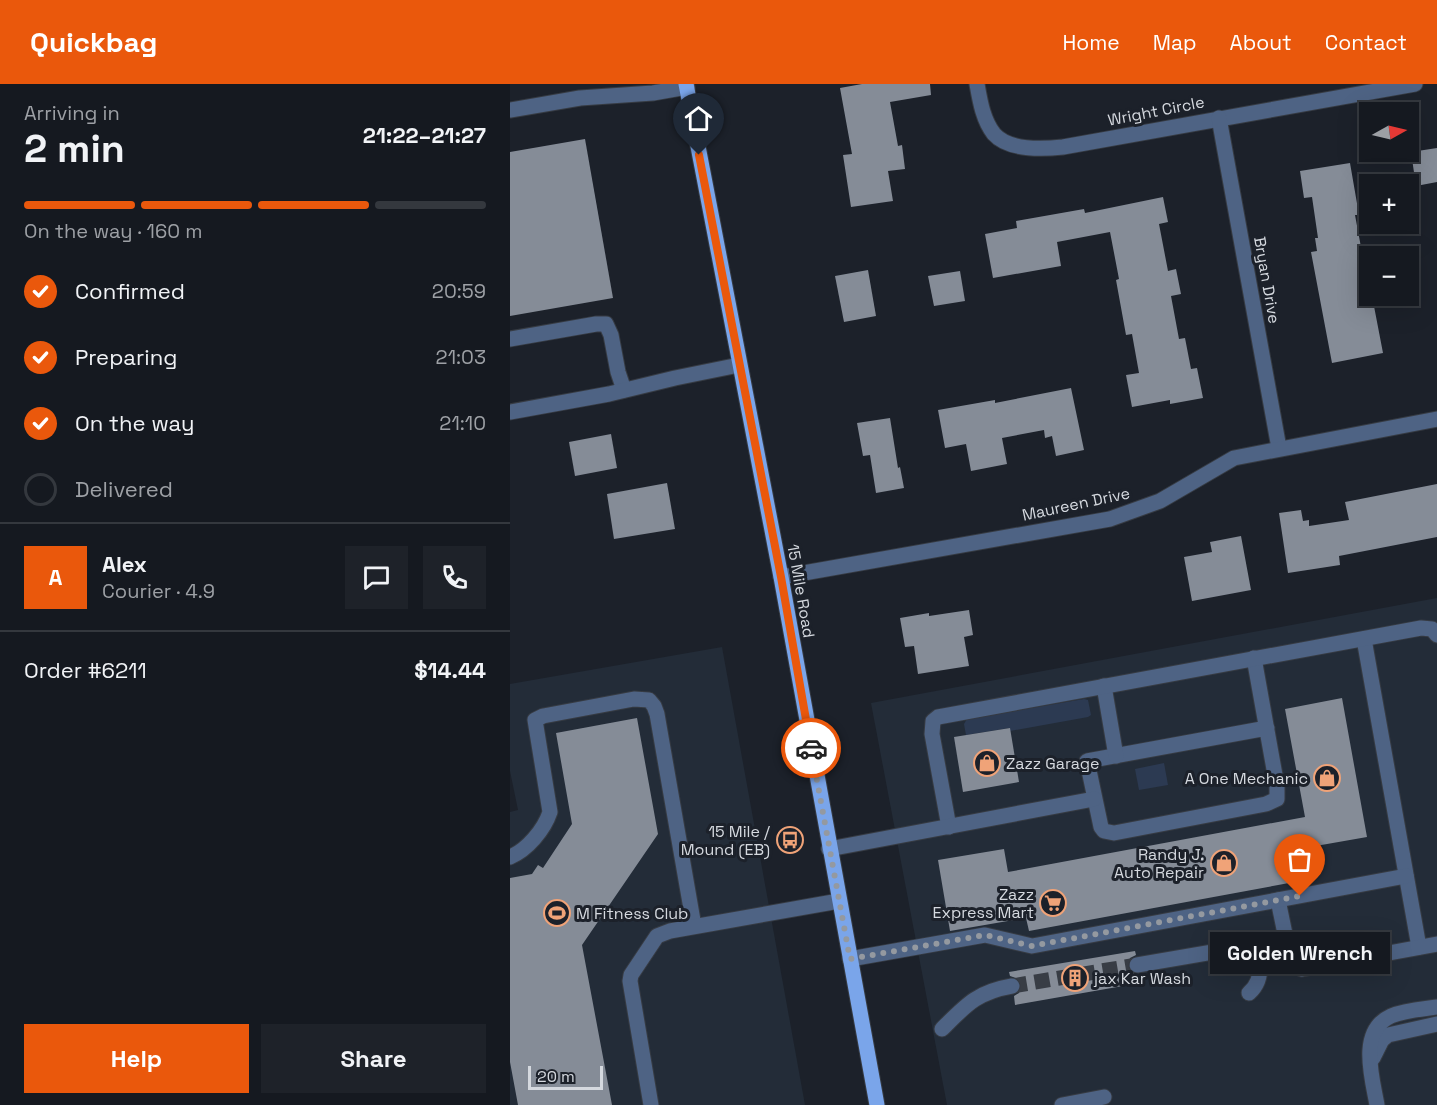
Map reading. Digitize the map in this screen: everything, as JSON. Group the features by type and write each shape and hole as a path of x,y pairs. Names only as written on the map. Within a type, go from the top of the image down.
{"main road":[{"name":"15 Mile Road","path":"686,85 781,577 877,1105"}],"street":[{"name":"Wright Circle","path":"977,84 985,117 995,135 1015,145 1038,150 1415,84"},
{"path":"510,110 580,98 653,93 686,85"},
{"name":"Bryan Drive","path":"1219,118 1279,448"},
{"path":"510,339 606,324 611,335 624,390"},
{"path":"510,412 739,365"},
{"name":"Maureen Drive","path":"781,577 1117,517 1160,501 1234,458 1437,418"},
{"path":"949,827 932,734 933,721 944,716 1421,628 1432,629 1437,635"},
{"path":"1364,639 1419,947"},
{"path":"1254,658 1267,728 1278,792 1277,799 1272,802 1109,832 1101,826 1087,761 1267,728"},
{"path":"1104,686 1116,756"},
{"path":"510,857 527,846 547,821 550,812 535,720 543,716 634,699 649,700 657,714 694,927"},
{"path":"829,849 1094,799"},
{"path":"850,959 985,935 1032,946 1406,876"},
{"path":"1278,900 1290,958 1293,964 1302,969 1437,944"},
{"path":"651,1105 630,987 631,975 657,936 670,931 839,901"},
{"path":"1137,964 1242,947 1253,953 1260,966 1258,983 1249,993"},
{"path":"942,1029 970,1001 997,989 1012,986"},
{"path":"1377,1105 1371,1073 1371,1038 1376,1028 1393,1015 1437,1006"},
{"path":"1371,1073 1373,1056 1382,1040 1388,1035 1437,1024"},
{"path":"1062,1105 1104,1097"}],"shaded area":[{"path":"1437,598 1437,1105 947,1105 871,703"},
{"path":"722,647 805,1105 510,1105 510,812 518,810 510,771 510,684"},
{"path":"1088,700 1091,715 1088,717 1010,731 1009,728 966,735 964,724 967,719"},
{"path":"1164,763 1168,785 1139,790 1135,769"}],"building":[{"path":"862,84 930,84 931,95 890,102 898,146 902,145 905,169 888,171 893,201 851,207 843,155 852,154 840,88"},
{"path":"585,139 613,298 510,316 510,152"},
{"path":"1437,148 1437,182 1419,185 1419,174 1414,174 1412,162 1419,162 1419,151"},
{"path":"1350,163 1359,215 1355,215 1361,246 1359,306 1374,306 1383,353 1332,363 1311,252 1317,251 1315,238 1318,238 1312,197 1304,198 1300,171"},
{"path":"1163,197 1168,222 1159,224 1168,271 1176,269 1181,294 1171,296 1179,339 1185,338 1191,369 1197,368 1203,398 1170,404 1170,400 1132,407 1126,375 1139,373 1132,334 1126,335 1110,232 1057,242 1061,266 993,278 985,234 1017,228 1016,221 1084,209 1085,213"},
{"path":"868,270 876,316 844,322 835,276"},
{"path":"960,271 965,301 934,306 928,276"},
{"path":"1071,388 1084,450 1056,456 1052,436 1045,438 1044,430 1002,438 1007,464 971,471 966,444 945,448 938,410 995,400 995,403"},
{"path":"890,418 898,468 900,467 904,488 876,493 870,455 863,456 857,423"},
{"path":"611,434 617,468 575,476 569,442"},
{"path":"667,483 675,529 614,539 607,494"},
{"path":"1437,484 1437,537 1339,556 1340,565 1288,573 1279,513 1301,510 1303,521 1309,520 1309,526 1349,520 1345,502"},
{"path":"1241,536 1251,590 1192,601 1184,557 1212,552 1210,542"},
{"path":"969,610 973,635 964,637 969,666 918,674 914,646 905,647 900,618"},
{"path":"1342,698 1367,837 1310,847 1316,878 1029,931 1026,918 950,931 938,860 1004,849 1008,872 1305,817 1285,709"},
{"path":"637,718 658,834 582,945 612,1105 518,1105 510,1062 510,878 532,874 538,865 543,868 572,824 556,733"},
{"name":"Zazz Garage","path":"1010,728 1019,782 963,792 954,737"},
{"name":"jax Kar Wash","path":"1135,951 1136,955 1130,958 1127,966 1130,972 1139,975 1140,983 1015,1005 1014,996 1019,993 1022,985 1019,979 1010,976 1009,972"}],"tunnel":[{"path":"1012,986 1137,965"}],"way so far":[{"path":"811,748 850,959 985,935 1032,946 1300,896"}],"place":[{"name":"Zazz Garage","path":"987,763"},
{"name":"A One Mechanic","path":"1327,778"},
{"name":"15 Mile / Mound (EB)","path":"790,840"},
{"name":"Randy J. Auto Repair","path":"1224,863"},
{"name":"Golden Wrench","path":"1300,896"},
{"name":"Zazz Express Mart","path":"1053,903"},
{"name":"M Fitness Club","path":"557,913"},
{"name":"jax Kar Wash","path":"1075,978"}],"route":[{"path":"699,155 781,577 811,748"}]}
